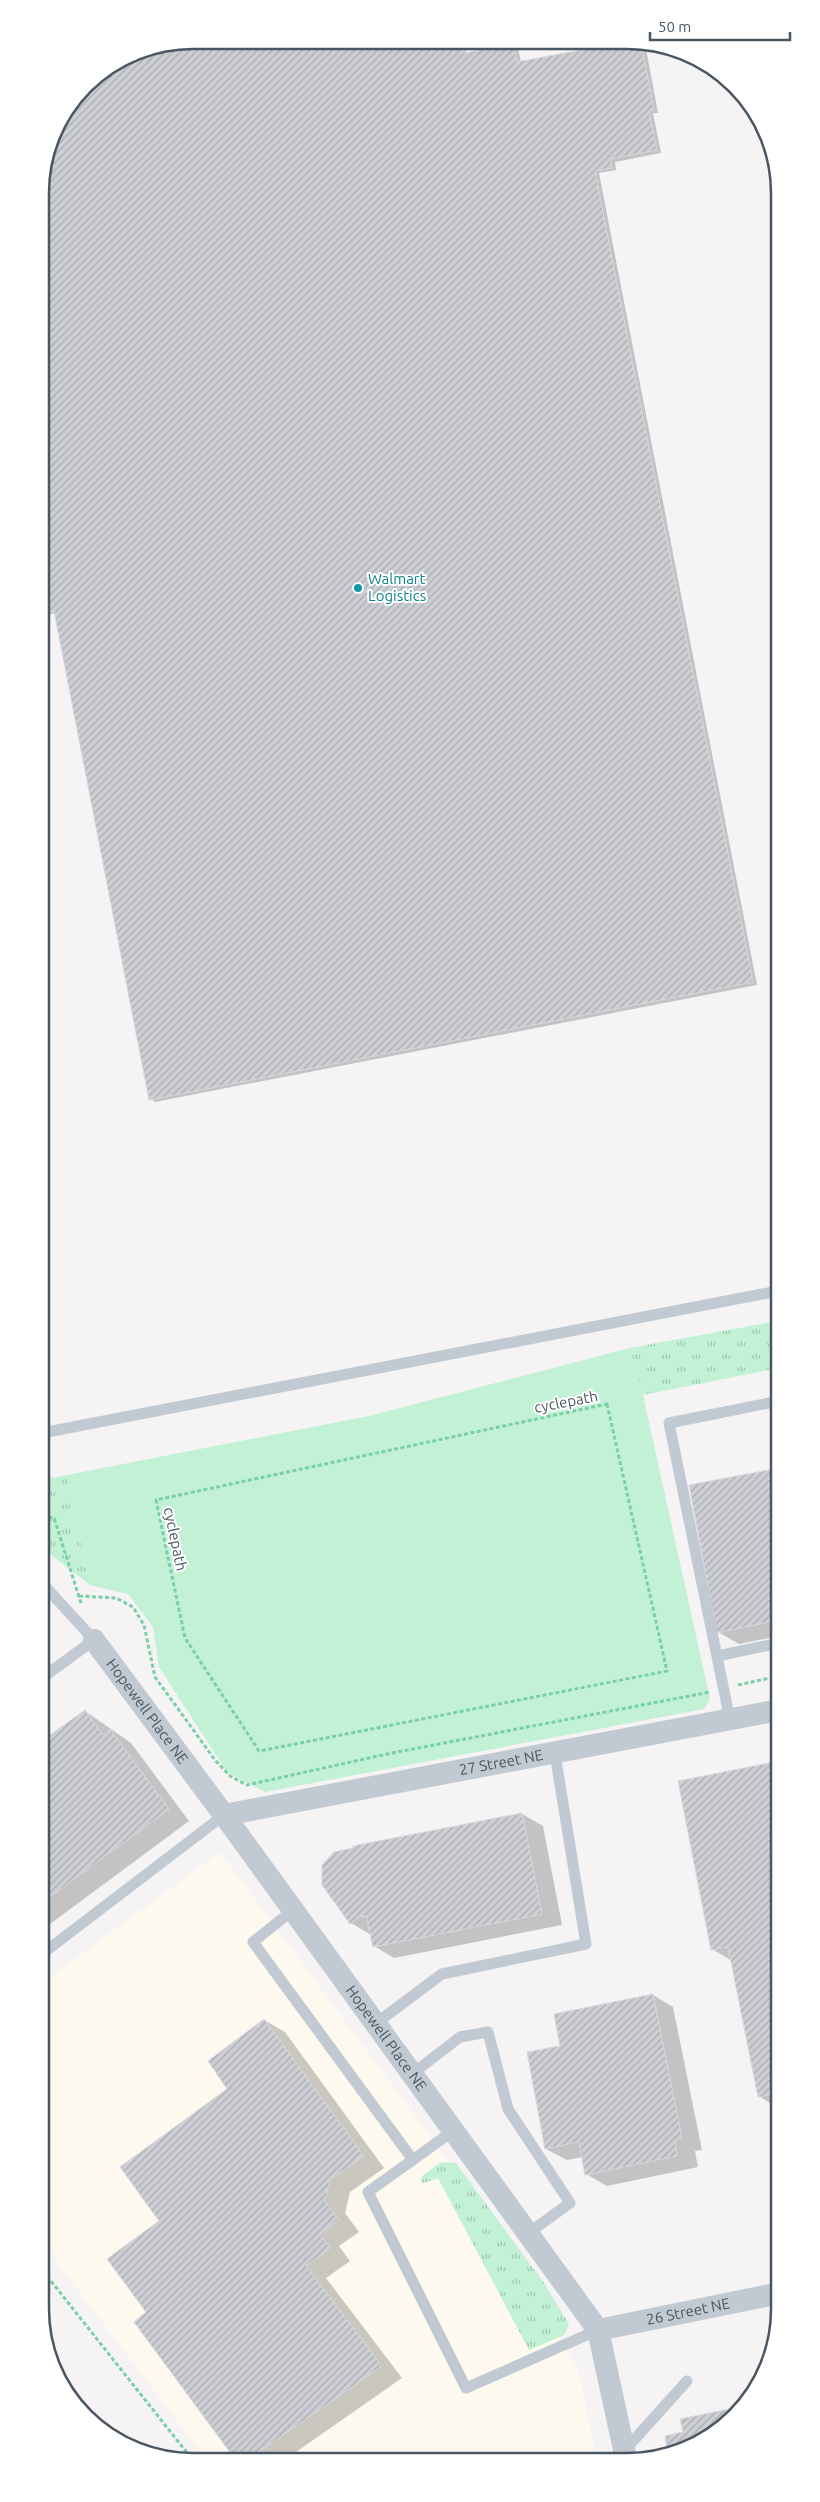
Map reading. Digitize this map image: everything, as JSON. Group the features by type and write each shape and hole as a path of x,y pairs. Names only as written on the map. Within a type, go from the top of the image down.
{"street":[{"name":"Hopewell Place NE","path":"94,1640 224,1815 598,2330 625,2453"},
{"name":"27 Street NE","path":"224,1815 555,1754 771,1712"},
{"name":"26 Street NE","path":"598,2330 771,2295"}],"lane":[{"path":"49,1431 771,1292"},
{"path":"730,1720 669,1423 771,1403"},
{"path":"49,1591 94,1640 49,1673"},
{"path":"717,1656 771,1645"},
{"path":"375,2024 442,1974 586,1944 555,1754"},
{"path":"49,1949 224,1815"},
{"path":"293,1910 254,1942 413,2160"},
{"path":"412,2074 460,2037 488,2032 508,2109 570,2203 527,2234"},
{"path":"453,2131 368,2192 466,2388 598,2330"},
{"path":"627,2453 687,2381"}],"path":[{"name":"cyclepath","path":"607,1404 667,1672 259,1751 184,1638 156,1500 607,1404"},
{"path":"49,1517 54,1518 57,1524 82,1605"},
{"path":"79,1596 116,1598 133,1607 144,1624 154,1677 215,1760 230,1776 247,1785 387,1754 771,1678"},
{"path":"49,2279 187,2453"}],"shaded area":[{"path":"220,1852 503,2235 579,2372 595,2453 201,2453 49,2252 49,1978"}],"green space":[{"path":"771,1322 771,1370 643,1395 630,1348"},
{"path":"630,1348 643,1395 710,1699 704,1709 265,1792 227,1772 159,1667 153,1627 128,1594 90,1585 67,1475 369,1416"},
{"path":"67,1475 90,1585 49,1553 49,1479"},
{"path":"441,2162 456,2163 544,2283 569,2324 564,2335 529,2350 438,2178 424,2183 421,2182 422,2176"}],"building":[{"name":"Walmart Logistics","path":"463,49 464,53 484,49 514,49 517,62 587,49 642,50 654,110 649,111 657,150 610,159 612,168 595,171 753,982 149,1100 54,611 49,612 49,184 54,156 64,129 79,105 98,85 121,68 138,60 174,50"},
{"path":"771,1470 771,1622 717,1633 689,1485"},
{"path":"85,1710 103,1735 110,1729 169,1809 49,1898 49,1736"},
{"path":"771,1763 771,2095 758,2097 728,1947 711,1950 678,1781"},
{"path":"522,1813 542,1914 373,1947 366,1916 359,1917 350,1924 322,1885 322,1865 334,1852 353,1848 353,1846"},
{"path":"653,1994 682,2138 675,2140 677,2156 585,2175 579,2142 545,2149 527,2052 560,2046 554,2014"},
{"path":"264,2019 364,2156 330,2180 325,2201 339,2220 320,2234 330,2248 306,2266 382,2366 258,2453 231,2453 134,2322 146,2312 107,2259 159,2221 120,2167 227,2089 208,2061"},
{"path":"730,2409 699,2434 667,2447 665,2436 683,2432 680,2419"}],"place":[{"name":"Walmart Logistics","path":"358,588"}]}
